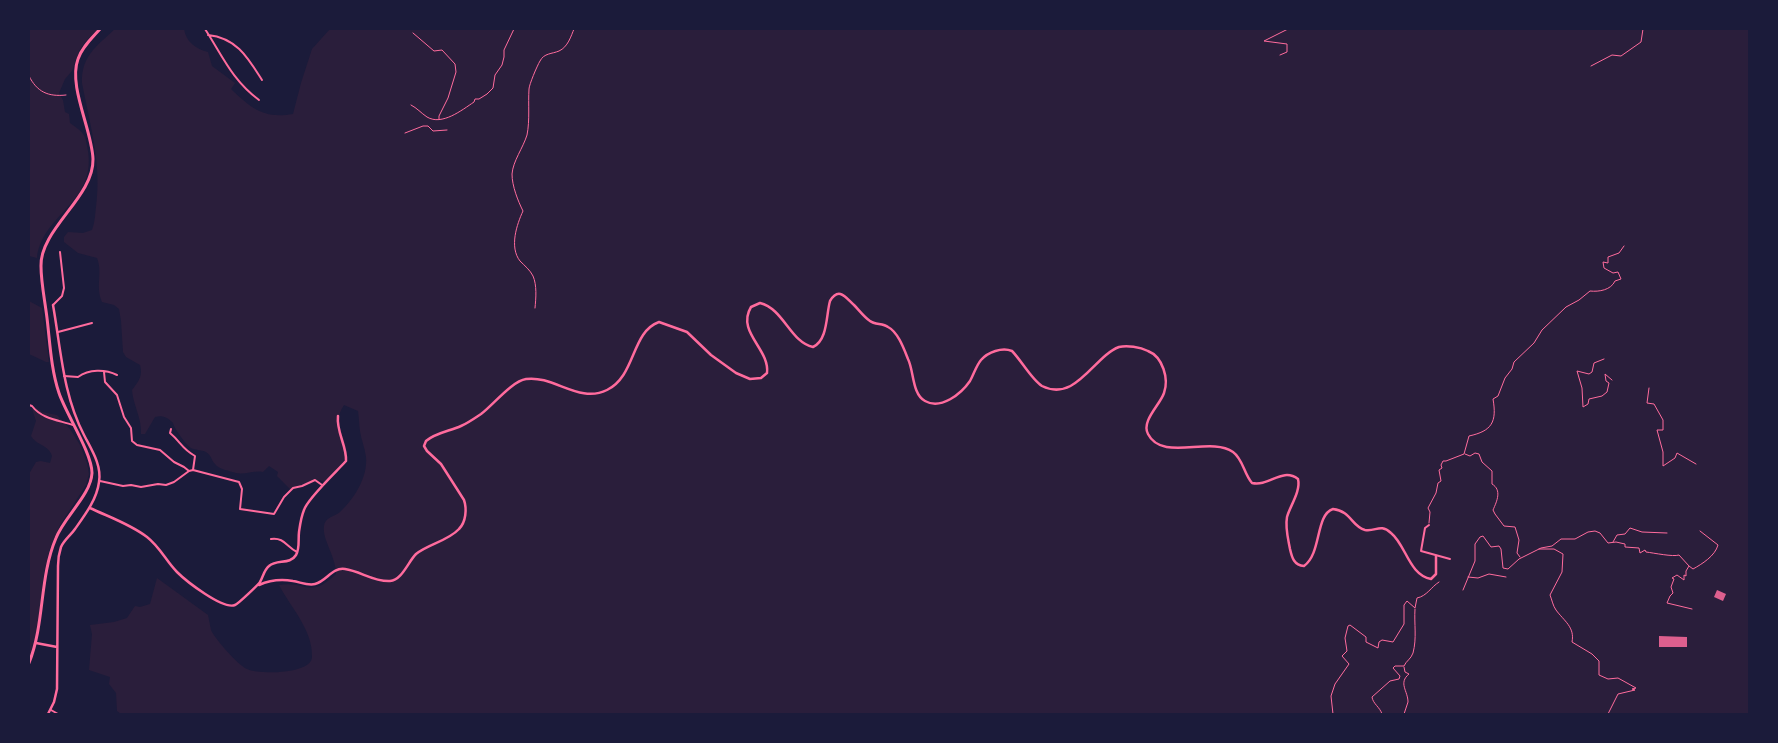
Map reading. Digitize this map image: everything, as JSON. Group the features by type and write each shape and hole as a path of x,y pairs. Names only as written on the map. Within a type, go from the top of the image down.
{"main road":[{"path":"29,663 36,643 48,564 53,544 61,527 91,481 91,463 61,398 55,377 41,260 47,243 85,186 92,169 92,150 76,83 76,68 84,48 100,29"}],"street":[{"path":"205,29 232,74 248,92 259,100"},
{"path":"208,35 222,36 233,43 247,57 262,80"},
{"path":"48,714 56,697 57,689 58,566 60,552 64,542 90,508 100,481 94,455 74,417 64,376 53,305 62,296 64,288 60,252"},
{"path":"90,508 128,525 146,536 159,548 178,573 196,588 225,606 238,604 253,588 269,581 278,580 314,584 324,580 335,570 342,568 390,581 398,577 417,554 454,533 461,527 465,519 466,507 464,500 441,464 425,449 426,441 430,437 471,420 491,406 518,382 527,379 547,381 583,394 598,394 604,391 620,380 630,366 644,335 651,326 659,322 687,332 711,355 741,376 750,379 761,378 766,375 768,366 748,330 748,316 751,307 760,304 771,308 796,336 808,346 813,347 818,344 822,337 830,300 839,294 846,296 870,321 886,326 894,332 911,365 914,383 920,396 926,402 935,404 945,402 960,392 971,380 981,360 989,354 1001,350 1012,351 1040,384 1056,388 1062,388 1080,380 1117,348 1126,346 1148,350 1159,359 1163,368 1164,394 1146,426 1148,434 1156,444 1168,448 1207,446 1231,450 1239,457 1252,484 1261,484 1284,475 1293,476 1298,479 1299,484 1289,510 1286,527 1292,557 1296,564 1304,566 1310,561 1318,541 1324,517 1327,511 1333,509 1346,513 1357,526 1364,529 1380,527 1388,531 1400,544 1411,564 1425,577 1432,578 1436,574 1436,556"},
{"path":"58,332 92,323"},
{"path":"64,376 78,377 90,372 110,372 117,375"},
{"path":"104,372 105,382 118,396 124,417 131,428 132,441 137,445 160,450 174,462 184,466 189,471"},
{"path":"29,405 38,414 74,425"},
{"path":"259,585 268,566 291,560 296,556 304,507 346,461 346,453 338,427 338,416"},
{"path":"171,429 170,433 177,438 184,450 195,456 193,470"},
{"path":"100,481 123,486 166,485 193,470 239,482 242,489 240,509 274,514 284,497 293,488 316,480 323,486"},
{"path":"1429,525 1425,528 1421,551 1450,559"},
{"path":"271,539 277,538 285,541 292,550 297,552"},
{"path":"36,643 57,647"},
{"path":"51,710 58,714"}],"path":[{"path":"411,105 422,111 427,117 439,119 457,114 474,102 475,99 479,99 487,94 493,88 494,75 502,64 504,50 514,29"},
{"path":"535,308 535,281 528,268 518,258 516,250 517,222 523,211 513,183 513,169 527,134 530,101 528,88 533,75 543,57 549,53 560,51 565,46 571,38 574,29"},
{"path":"1280,54 1287,52 1287,44 1264,41 1288,29"},
{"path":"1590,66 1612,55 1621,56 1633,50 1641,42 1643,29"},
{"path":"413,33 434,51 442,50 455,64 456,72 439,119"},
{"path":"29,76 32,82 44,94 66,95"},
{"path":"405,133 423,126 428,126 433,131 447,130"},
{"path":"1464,454 1469,436 1488,430 1494,419 1494,399 1498,396 1505,378 1512,369 1514,362 1534,344 1542,330 1566,306 1580,300 1590,291 1600,292 1621,279 1618,272 1613,273 1604,268 1603,262 1608,263 1608,257 1619,253 1624,246"},
{"path":"1604,359 1594,363 1592,372 1589,374 1577,371 1582,388 1582,406 1588,404 1589,399 1602,396 1607,392 1609,383 1606,381 1605,374 1612,380"},
{"path":"1649,388 1647,402 1654,404 1663,420 1663,430 1657,430 1663,452 1663,466 1675,458 1677,453 1696,464"},
{"path":"1429,525 1430,512 1428,508 1436,494 1438,483 1441,481 1439,470 1442,468 1443,461 1464,454 1470,456 1475,453 1479,454 1482,462 1492,470 1492,484 1499,491 1493,510 1494,514 1504,526 1514,527 1516,530 1519,540 1517,553 1521,558"},
{"path":"1612,543 1617,535 1625,534 1630,528 1642,532 1668,533"},
{"path":"1462,590 1474,560 1475,544 1480,537 1485,538 1491,547 1498,546 1501,549 1503,568 1508,569 1521,558 1539,549 1552,546 1561,539 1575,539 1580,535 1595,531 1600,533 1608,543 1616,542 1625,544 1625,547 1638,548 1640,553 1645,550 1646,552 1674,557 1679,555 1693,568 1699,566 1717,550 1718,545 1700,531"},
{"path":"1539,549 1554,549 1562,554 1562,572 1550,595 1557,611 1572,628 1572,642 1592,654 1599,661 1599,674 1608,679 1618,678 1636,688 1632,689 1635,690 1618,694 1608,714"},
{"path":"1690,566 1686,571 1686,576 1684,575 1684,580 1677,575 1672,578 1674,580 1671,587 1673,593 1668,603 1692,609"},
{"path":"1468,577 1478,578 1489,574 1506,577"},
{"path":"1404,714 1408,701 1403,683 1405,677 1409,674 1405,672 1404,666 1412,656 1416,638 1415,608 1417,598 1426,594 1430,588 1439,582"},
{"path":"1333,714 1331,696 1335,684 1349,664 1342,656 1348,651 1345,638 1348,626 1350,625 1366,637 1366,642 1370,645 1378,648 1379,642 1382,640 1393,642 1397,637 1404,624 1404,605 1406,601 1415,608"},
{"path":"1382,714 1372,698 1390,681 1399,679 1400,676 1393,668 1395,666 1404,666"}],"shaded area":[{"path":"29,29 98,29 79,51 72,71 65,79 59,93 63,100 65,112 69,114 70,123 85,137 88,151 88,169 84,183 77,196 48,230 41,243 37,258 29,256"},
{"path":"115,29 184,29 187,38 192,44 208,52 212,66 235,83 231,89 245,102 265,113 283,115 293,114 312,49 330,29 1749,29 1749,714 121,714 117,711 116,693 109,684 110,677 89,670 92,634 90,625 114,622 127,618 135,606 140,607 150,604 157,578 208,615 211,630 217,639 243,667 253,671 284,672 304,667 310,663 312,657 309,638 279,585 288,584 313,588 327,582 336,574 334,561 325,537 324,526 328,519 340,512 355,494 365,472 366,457 358,411 344,405 339,420 347,453 345,459 326,484 320,480 297,486 291,490 277,476 278,472 269,466 263,472 236,473 217,466 206,452 189,446 173,423 165,417 155,417 145,434 141,434 132,390 140,378 141,369 140,365 126,357 123,352 119,309 114,305 102,302 99,290 99,264 97,258 78,253 64,242 64,237 68,232 83,233 92,230 94,224 97,191 96,160 82,74 91,52"},
{"path":"29,301 42,308 49,362 29,354"},
{"path":"36,408 42,412 57,415 70,429 80,445 89,474 86,485 60,525 50,548 44,573 37,631 29,658 29,474 36,462 50,463 52,456 48,449 31,436 36,421 32,409"}],"building":[{"path":"1717,590 1726,594 1723,601 1714,597"},
{"path":"1659,636 1687,637 1687,647 1659,647"}]}
